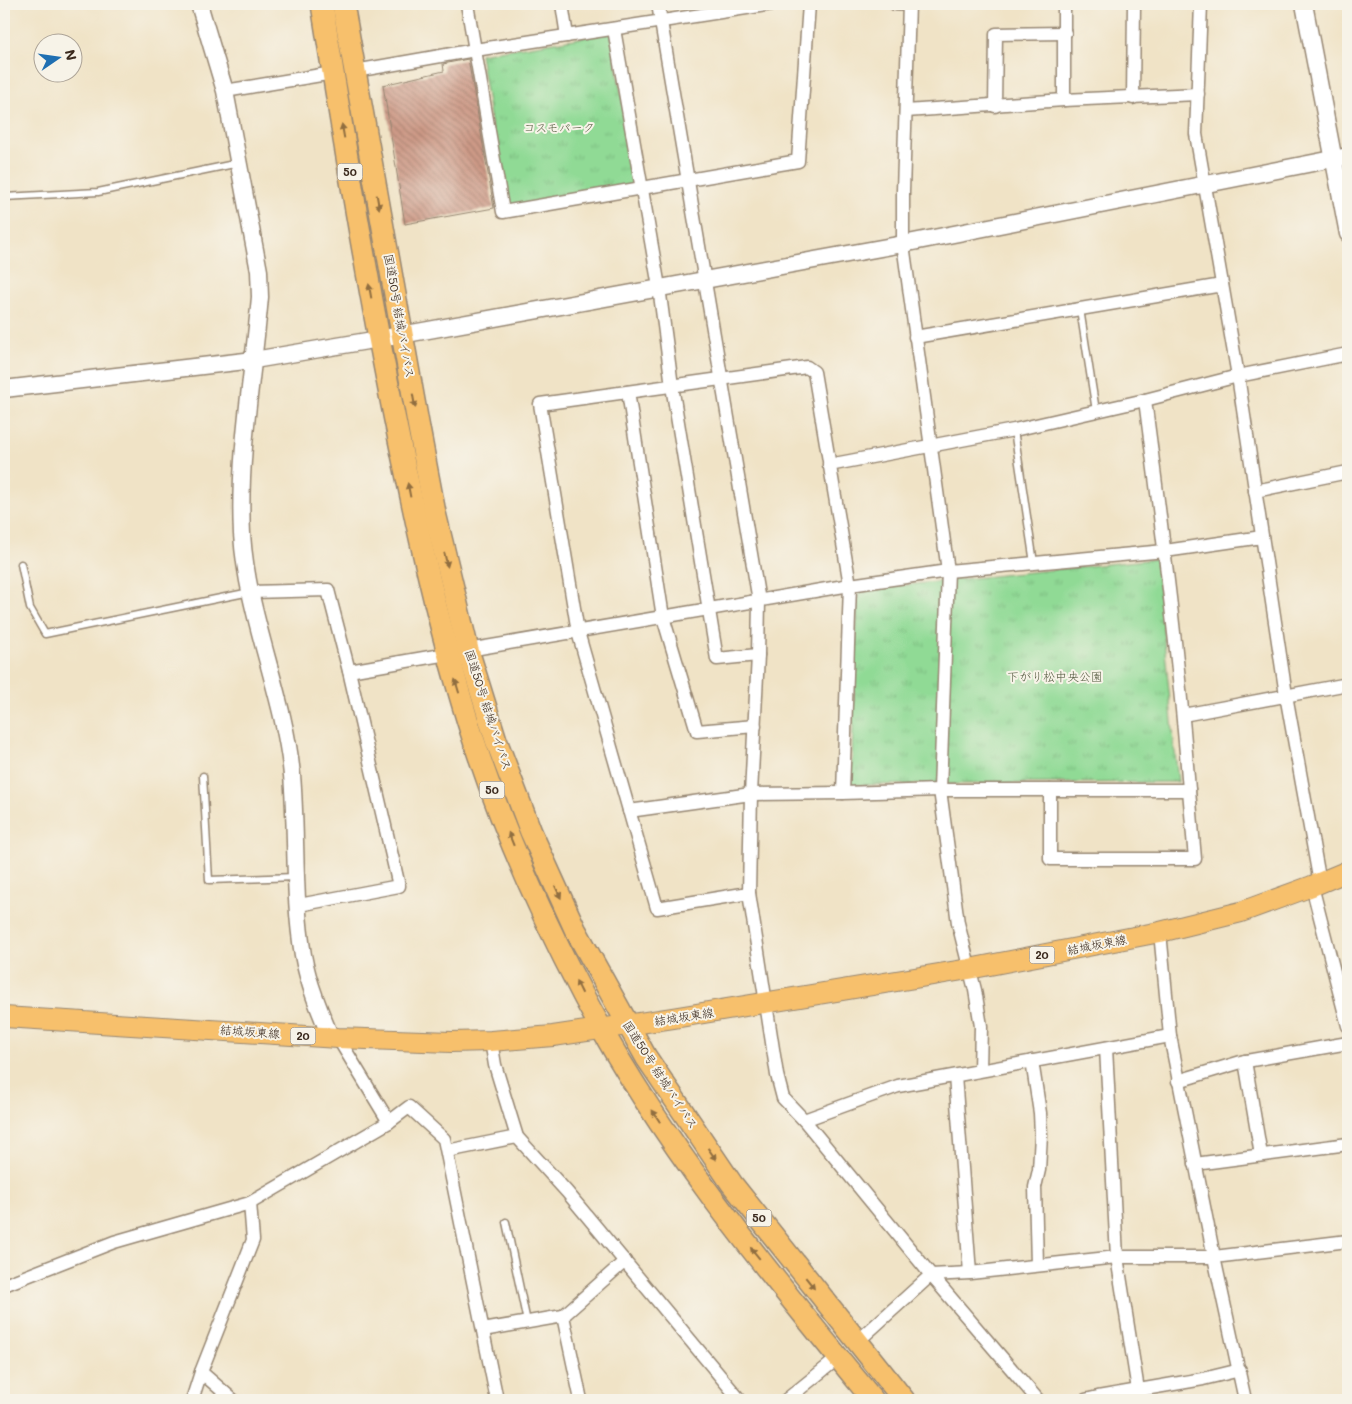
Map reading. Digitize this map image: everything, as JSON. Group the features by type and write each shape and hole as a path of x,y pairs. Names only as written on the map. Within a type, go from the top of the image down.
{"highway":[{"name":"国道50号 結城バイパス","path":"322,4 379,340 418,538 447,654 475,745 511,840 553,934 602,1029 664,1129 749,1246 874,1400"},
{"name":"国道50号 結城バイパス","path":"343,4 436,513 468,650 496,740 531,832 575,929 627,1026 651,1065 732,1184 904,1400"}],"main road":[{"name":"結城坂東線","path":"4,1017 334,1038 451,1042 491,1041 602,1029 969,969 1160,932 1241,912 1316,885 1348,871"}],"street":[{"path":"199,4 225,91 259,271 260,297 245,427 242,535 262,640 277,692 287,738 292,775 297,877 304,958 319,1009 334,1038 389,1122"},
{"path":"467,4 503,212 798,161 809,4"},
{"path":"562,4 567,36"},
{"path":"658,4 703,279 759,601 749,893 777,1075 783,1098 804,1120 1038,1400"},
{"path":"355,71 475,50 772,4"},
{"path":"895,4 909,4 903,244 948,571 940,790 958,923 975,990 981,1026 980,1070"},
{"path":"1064,4 1064,100"},
{"path":"1133,98 1134,4"},
{"path":"1201,4 1196,134 1238,376 1316,885 1348,1026"},
{"path":"1304,4 1341,157 1348,234"},
{"path":"614,29 658,287 672,386 717,659 758,655"},
{"path":"995,106 996,34 1064,33"},
{"path":"225,91 333,73"},
{"path":"906,111 1064,100 1198,94"},
{"path":"4,390 254,360 379,340 658,287 903,244 1341,157"},
{"path":"915,337 1222,285"},
{"path":"829,465 1014,430 1238,376 1348,354"},
{"path":"749,893 656,908 578,632 540,404 807,367 814,372 850,585 844,793"},
{"path":"628,392 663,617 697,731 755,726"},
{"path":"1050,790 1050,859 1195,859 1183,715 1166,551 1144,400"},
{"path":"1255,491 1348,472"},
{"path":"468,650 850,585 948,571 1166,551 1262,537"},
{"path":"252,592 328,590 349,671 399,886 299,905"},
{"path":"349,671 447,654"},
{"path":"1183,715 1348,684"},
{"path":"629,811 751,794 940,790 1189,790"},
{"path":"1160,932 1170,1036 1178,1081 1246,1400"},
{"path":"804,1120 898,1086 1170,1036"},
{"path":"491,1041 495,1065 517,1137 567,1192 740,1400"},
{"path":"1178,1081 1245,1061 1348,1043"},
{"path":"1106,1048 1117,1257 1138,1390"},
{"path":"1032,1061 1040,1113 1041,1135 1039,1170 1034,1188 1037,1266"},
{"path":"1245,1061 1261,1155"},
{"path":"954,1076 970,1273"},
{"path":"4,1286 114,1242 250,1204 389,1122 409,1107 444,1139 497,1400"},
{"path":"447,1151 517,1137"},
{"path":"1195,1164 1348,1144"},
{"path":"192,1400 201,1372 253,1240 250,1204"},
{"path":"857,1342 932,1275 970,1273 1117,1257 1214,1257 1348,1241"},
{"path":"483,1330 563,1316 625,1261"},
{"path":"563,1316 582,1400"},
{"path":"786,1400 838,1358"},
{"path":"1085,1400 1203,1379 1240,1370"},
{"path":"201,1372 233,1400"}],"lane":[{"path":"4,197 98,192 240,163"},
{"path":"1080,309 1096,411"},
{"path":"1014,430 1034,563"},
{"path":"21,564 30,608 45,634 252,592"},
{"path":"203,776 209,880 297,877"},
{"path":"506,1222 527,1322"}],"green space":[{"name":"コスモパーク","path":"611,33 636,184 505,209 480,54"},
{"name":"下がり松中央公園","path":"1156,559 1178,782 851,785 858,590"}],"building":[{"path":"468,59 494,208 405,224 383,85 444,71 443,64"}]}
